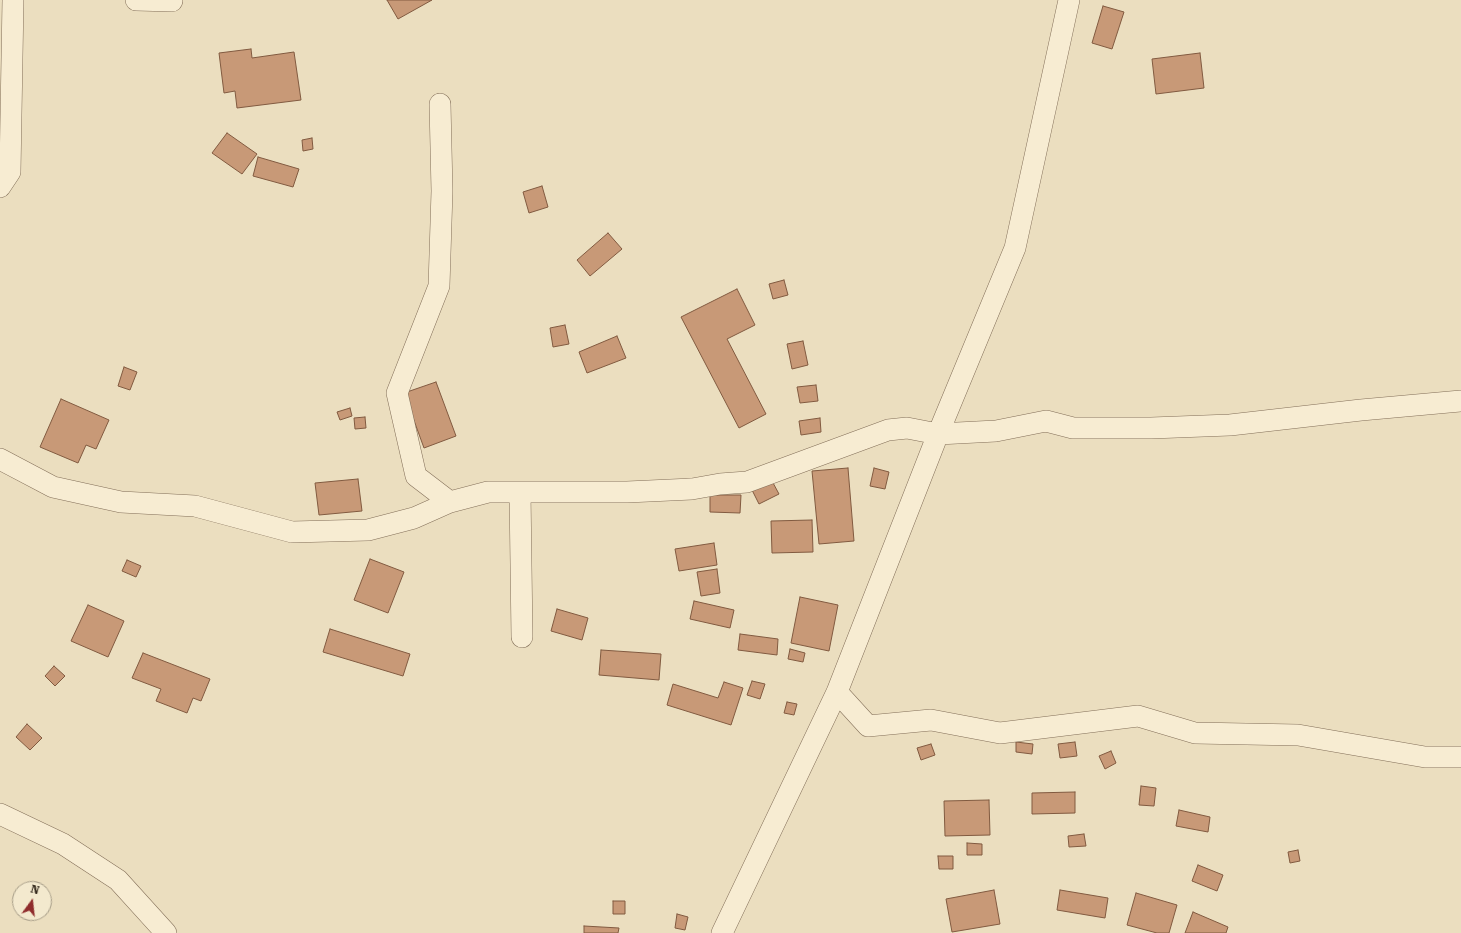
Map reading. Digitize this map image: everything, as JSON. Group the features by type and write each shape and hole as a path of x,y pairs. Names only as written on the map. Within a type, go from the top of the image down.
{"street":[{"path":"0,187 10,172 14,0"},
{"path":"136,0 172,1"},
{"path":"722,933 837,692 938,434 1015,248 1069,0"},
{"path":"440,104 442,191 439,286 396,393 416,476 450,502"},
{"path":"0,459 53,487 121,502 196,506 292,532 368,530 414,518 450,502 488,492 626,492 692,488 747,482 888,430 906,428 938,434 996,432 1046,421 1073,428 1151,428 1230,425 1361,410 1461,401"},
{"path":"520,492 522,637"},
{"path":"837,692 868,726 932,720 1000,733 1138,716 1195,733 1298,735 1425,757 1461,757"},
{"path":"0,814 63,844 118,880 166,933"}],"building":[{"path":"387,0 432,0 398,19"},
{"path":"1103,6 1124,12 1112,49 1092,43"},
{"path":"251,49 252,58 294,52 301,100 237,108 235,91 224,93 219,53"},
{"path":"1200,53 1204,88 1156,94 1152,59"},
{"path":"227,133 257,154 242,174 212,153"},
{"path":"312,138 313,149 303,151 302,140"},
{"path":"258,157 299,169 293,187 253,176"},
{"path":"542,186 548,207 529,213 523,192"},
{"path":"608,233 622,249 590,276 577,260"},
{"path":"784,280 788,295 773,299 769,284"},
{"path":"737,289 755,325 727,339 766,414 739,428 681,317"},
{"path":"565,325 569,344 553,347 550,328"},
{"path":"617,336 626,358 587,373 579,352"},
{"path":"803,341 808,365 792,369 787,344"},
{"path":"124,367 137,372 130,390 118,386"},
{"path":"436,382 456,436 424,448 404,393"},
{"path":"816,385 818,401 800,403 797,387"},
{"path":"61,399 109,420 96,449 86,445 78,463 40,447"},
{"path":"350,408 352,416 340,420 337,412"},
{"path":"365,417 366,428 355,429 354,418"},
{"path":"820,418 821,432 801,435 799,421"},
{"path":"848,468 854,541 819,544 812,471"},
{"path":"874,468 889,472 885,489 870,486"},
{"path":"358,479 362,511 319,515 315,483"},
{"path":"772,481 779,494 759,504 752,490"},
{"path":"710,495 741,495 740,513 710,512"},
{"path":"812,520 813,552 772,553 771,521"},
{"path":"714,543 717,565 679,571 675,549"},
{"path":"370,559 404,572 388,613 354,600"},
{"path":"127,560 141,566 136,577 122,571"},
{"path":"717,569 720,593 701,596 697,572"},
{"path":"800,597 838,605 829,651 791,643"},
{"path":"694,601 734,610 730,628 690,619"},
{"path":"88,605 124,621 108,657 71,641"},
{"path":"557,609 588,618 582,640 551,631"},
{"path":"330,629 410,654 403,676 323,652"},
{"path":"740,634 778,639 777,655 738,650"},
{"path":"790,649 805,653 803,662 788,659"},
{"path":"601,650 661,654 659,680 599,675"},
{"path":"143,653 210,679 201,701 193,698 187,713 156,701 161,689 132,678"},
{"path":"54,666 65,676 55,686 45,676"},
{"path":"752,681 765,684 760,699 747,695"},
{"path":"724,682 743,688 731,725 667,705 673,684 718,698"},
{"path":"787,702 797,704 794,715 784,713"},
{"path":"27,724 42,738 30,750 16,737"},
{"path":"1016,742 1033,744 1032,754 1016,752"},
{"path":"1075,742 1077,756 1060,758 1058,744"},
{"path":"931,744 935,755 921,760 917,748"},
{"path":"1111,751 1116,763 1105,769 1099,756"},
{"path":"1141,786 1156,788 1154,806 1139,805"},
{"path":"1075,792 1075,813 1032,814 1032,793"},
{"path":"989,800 990,835 945,836 944,801"},
{"path":"1179,810 1210,817 1208,832 1176,826"},
{"path":"1084,834 1086,846 1069,847 1068,836"},
{"path":"967,843 982,844 982,855 967,855"},
{"path":"1298,850 1300,861 1290,863 1288,852"},
{"path":"938,856 953,856 953,869 939,869"},
{"path":"1198,865 1223,875 1217,891 1192,881"},
{"path":"994,890 1000,924 952,932 946,899"},
{"path":"1060,890 1108,898 1105,918 1057,910"},
{"path":"1136,893 1177,905 1169,933 1157,933 1127,925"},
{"path":"613,901 625,901 625,914 613,914"},
{"path":"1193,912 1228,927 1226,933 1185,933"},
{"path":"677,914 688,917 685,930 675,928"},
{"path":"584,926 619,928 618,933 584,933"}]}
